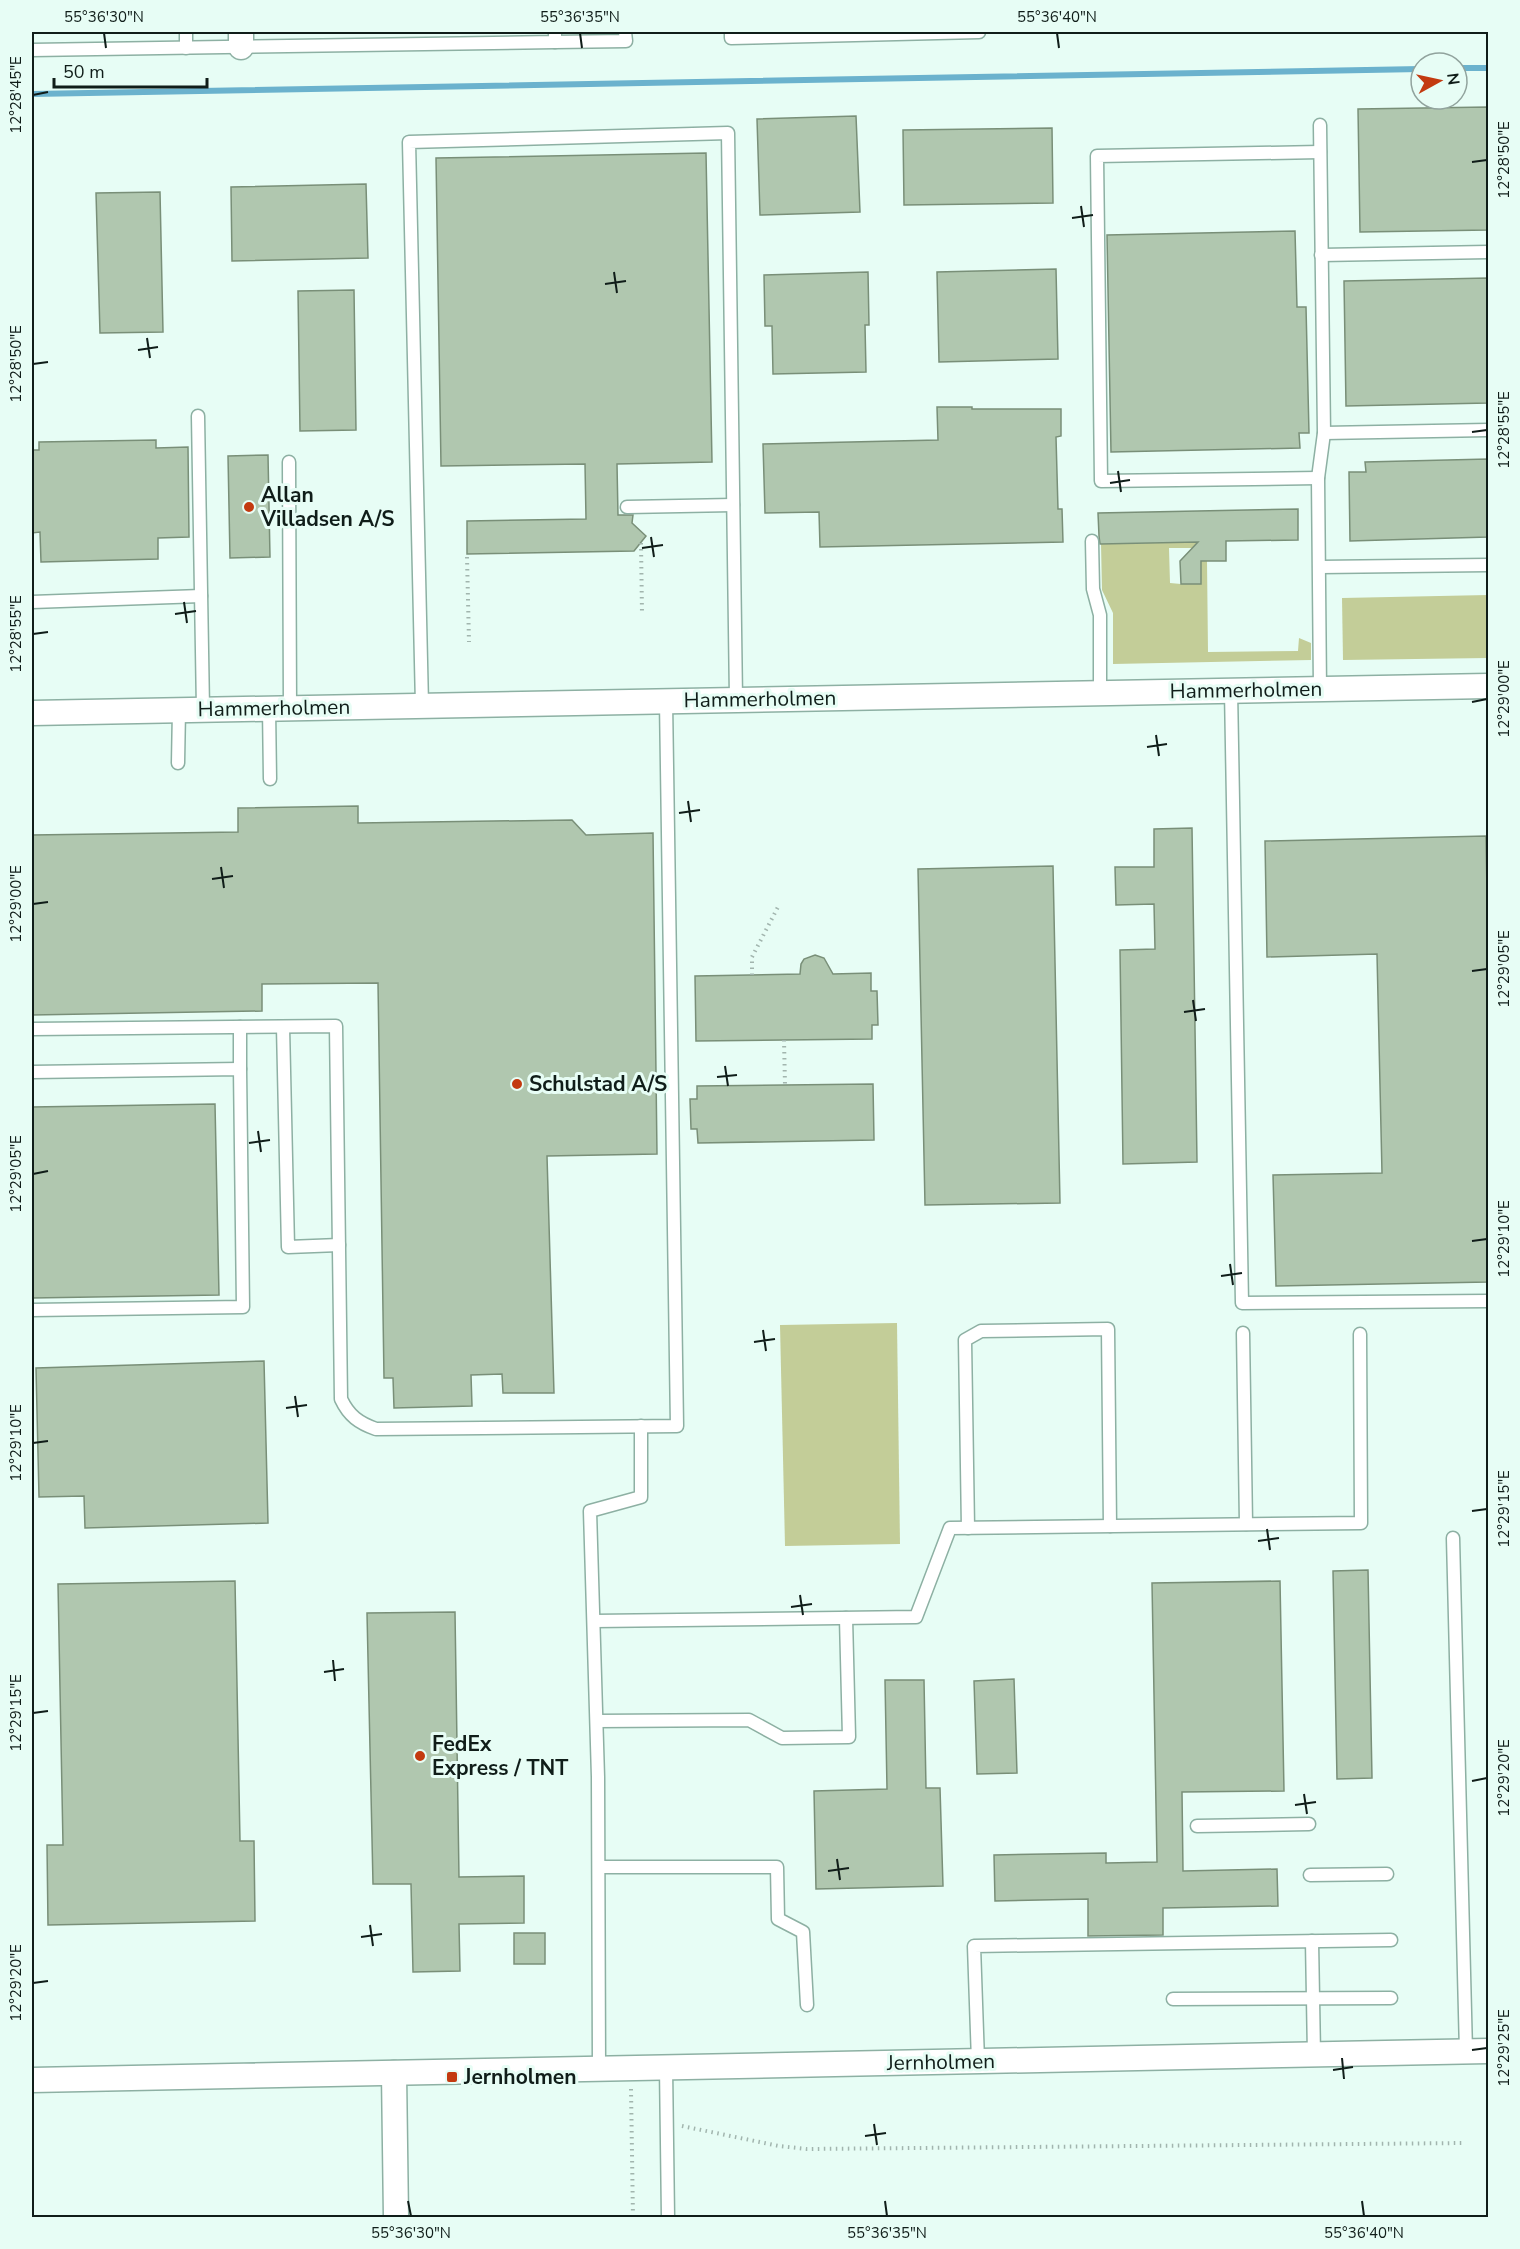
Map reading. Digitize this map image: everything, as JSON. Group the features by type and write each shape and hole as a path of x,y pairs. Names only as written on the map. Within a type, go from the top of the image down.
{"street":[{"name":"Hammerholmen","path":"32,712 1488,686"},
{"name":"Jernholmen","path":"32,2080 1477,2051"},
{"path":"394,2073 396,2217"}],"lane":[{"path":"186,32 186,48"},
{"path":"32,50 186,48 241,39 555,37 626,41 626,32"},
{"path":"731,32 731,38 979,32"},
{"path":"1320,125 1324,434 1318,478 1320,689"},
{"path":"422,705 409,142 728,133 736,699"},
{"path":"1318,478 1101,481 1097,156 1320,152"},
{"path":"1321,255 1488,252"},
{"path":"198,416 203,709"},
{"path":"1324,434 1488,430"},
{"path":"270,779 280,708 289,462"},
{"path":"627,507 733,505"},
{"path":"1092,542 1093,589 1100,615 1100,693"},
{"path":"1320,567 1488,565"},
{"path":"32,602 201,596"},
{"path":"1231,690 1242,1303 1488,1301"},
{"path":"32,1029 336,1026 341,1399 347,1412 361,1424 376,1429 677,1426 666,701"},
{"path":"178,763 179,710"},
{"path":"32,1310 243,1308 240,1027"},
{"path":"283,1027 288,1247 339,1245"},
{"path":"32,1072 240,1070"},
{"path":"968,1528 965,1340 981,1331 1074,1329 1108,1329 1110,1526"},
{"path":"1243,1333 1246,1524"},
{"path":"594,1621 916,1617 950,1528 1361,1522 1360,1334"},
{"path":"599,2069 597,1721 590,1511 640,1497 641,1426"},
{"path":"1454,1539 1477,2051"},
{"path":"597,1721 749,1719 782,1738 849,1737 846,1618"},
{"path":"1197,1826 1309,1824"},
{"path":"599,1868 777,1867 778,1919 802,1932 807,2005"},
{"path":"1310,1875 1387,1874"},
{"path":"978,2061 974,1947 1391,1940"},
{"path":"1312,1941 1314,2055"},
{"path":"1173,1999 1391,1998"},
{"path":"666,2067 668,2217"}],"path":[{"path":"641,543 642,613"},
{"path":"467,557 469,642"},
{"path":"752,975 752,957 779,905"},
{"path":"784,1040 785,1085"},
{"path":"630,2068 633,2217"},
{"path":"667,2123 779,2146 807,2149 1465,2143"}],"green space":[{"path":"1198,542 1192,548 1169,548 1170,583 1181,584 1201,561 1207,561 1208,652 1298,651 1299,638 1311,643 1311,660 1113,664 1113,613 1102,590 1101,544"},
{"path":"1488,595 1488,658 1343,660 1342,598"},
{"path":"897,1323 900,1544 785,1546 780,1325"}],"building":[{"path":"1469,107 1488,107 1488,230 1360,232 1358,109 1469,111"},
{"path":"856,116 860,212 760,215 757,119"},
{"path":"1052,128 1053,203 904,205 903,130"},
{"path":"706,153 712,462 617,464 618,515 633,515 632,523 646,536 634,551 467,554 467,521 586,519 585,464 441,466 436,158"},
{"path":"366,184 368,258 232,261 231,187"},
{"path":"160,192 163,332 100,333 96,193"},
{"path":"1295,231 1297,307 1306,307 1309,433 1299,433 1300,448 1111,452 1107,235"},
{"path":"1056,269 1058,359 939,362 937,272"},
{"path":"868,272 869,325 865,325 866,372 773,374 772,326 765,326 764,275"},
{"path":"1488,278 1488,403 1346,406 1344,281"},
{"path":"354,290 356,430 300,431 298,291"},
{"path":"937,407 1061,409 1061,436 1056,437 1058,509 1062,509 1063,542 820,547 819,512 765,513 763,444 938,440"},
{"path":"156,440 156,448 188,447 189,537 158,538 158,559 41,562 40,532 32,533 32,450 39,450 39,442"},
{"name":"Allan Villadsen A/S","path":"268,455 270,557 230,558 228,456"},
{"path":"1488,459 1488,537 1350,541 1349,472 1366,472 1365,462"},
{"path":"1298,509 1298,540 1226,541 1226,561 1201,561 1201,584 1181,584 1180,561 1198,542 1100,544 1098,513"},
{"name":"Schulstad A/S","path":"358,806 358,823 572,820 586,835 653,833 657,1154 547,1156 554,1393 503,1393 502,1374 471,1375 472,1406 394,1408 393,1378 384,1378 378,983 262,984 262,1011 32,1015 32,835 238,832 238,808"},
{"path":"1192,828 1197,1162 1123,1164 1120,950 1155,949 1154,904 1116,905 1115,867 1154,867 1154,829"},
{"path":"1486,836 1488,1282 1276,1286 1273,1175 1382,1173 1377,954 1267,957 1265,841"},
{"path":"1053,866 1060,1203 925,1205 918,869"},
{"path":"815,955 824,958 833,974 871,973 871,991 877,991 878,1025 872,1025 872,1039 696,1041 695,976 800,974 804,959"},
{"path":"873,1084 874,1140 698,1143 697,1129 691,1129 690,1099 697,1099 697,1086"},
{"path":"215,1104 219,1295 32,1298 32,1107"},
{"path":"264,1361 268,1523 85,1528 84,1496 39,1497 36,1368"},
{"path":"1368,1570 1372,1778 1337,1779 1333,1571"},
{"path":"235,1581 240,1841 254,1841 255,1921 48,1925 47,1845 63,1845 58,1584"},
{"path":"1280,1581 1284,1791 1182,1792 1183,1871 1277,1869 1278,1906 1163,1908 1163,1935 1088,1936 1088,1899 995,1901 994,1855 1106,1853 1106,1863 1157,1862 1152,1583"},
{"path":"455,1612 459,1877 524,1876 524,1923 459,1924 460,1971 413,1972 411,1884 373,1884 367,1613"},
{"path":"1014,1679 1017,1773 977,1774 974,1681"},
{"path":"885,1680 924,1680 926,1788 940,1788 943,1886 816,1889 814,1791 887,1789"},
{"path":"514,1933 545,1933 545,1964 514,1964"}],"waterway":[{"path":"1469,68 1488,68"},
{"path":"32,94 1409,69"}],"place":[{"name":"Allan Villadsen A/S","path":"249,507"},
{"name":"Schulstad A/S","path":"517,1084"},
{"name":"FedEx Express / TNT","path":"420,1756"},
{"name":"Jernholmen","path":"452,2077"}]}
